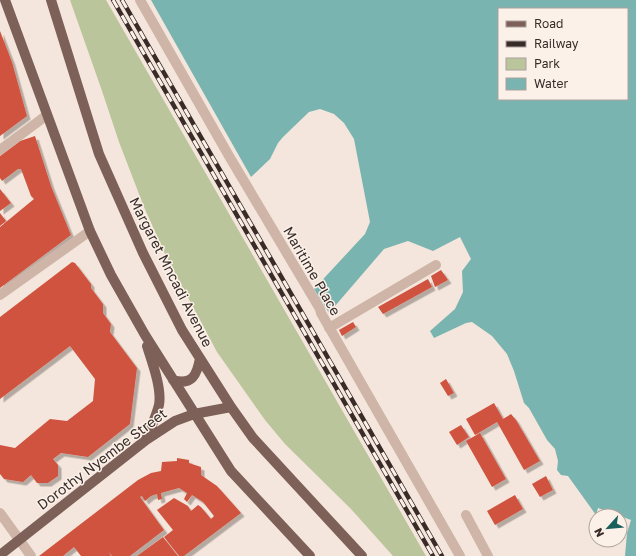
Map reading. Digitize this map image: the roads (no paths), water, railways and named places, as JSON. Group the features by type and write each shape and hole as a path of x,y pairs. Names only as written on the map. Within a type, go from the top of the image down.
{"main road":[{"path":"5,0 90,231 111,275 145,335 231,472 310,556"},
{"name":"Margaret Mncadi Avenue","path":"51,0 99,154 143,253 182,330 231,407 253,438 362,556"},
{"path":"145,335 158,385 159,397 159,404 146,440"},
{"path":"173,380 183,382 195,376 198,370 200,358"},
{"name":"Dorothy Nyembe Street","path":"0,555 146,440 175,421 194,414 231,407"}],"street":[{"name":"Maritime Place","path":"140,0 229,156 320,309 329,328 460,556"},
{"path":"0,150 47,115"},
{"path":"0,295 90,231"},
{"path":"329,328 436,265"},
{"path":"0,513 31,556"},
{"path":"466,515 488,556"}],"water":[{"path":"151,0 636,0 636,556 625,556 626,548 628,548 628,530 631,520 628,519 628,508 591,508 568,476 561,475 557,470 558,461 555,449 547,440 529,408 524,403 507,354 492,336 472,322 466,323 434,338 430,331 455,309 463,292 462,271 471,259 460,237 433,251 408,241 384,249 329,313 314,289 365,234 370,222 354,139 344,123 334,114 320,109 309,112 278,143 270,159 251,177"}],"railway":[{"path":"113,0 433,556"},
{"path":"122,0 442,556"}]}
